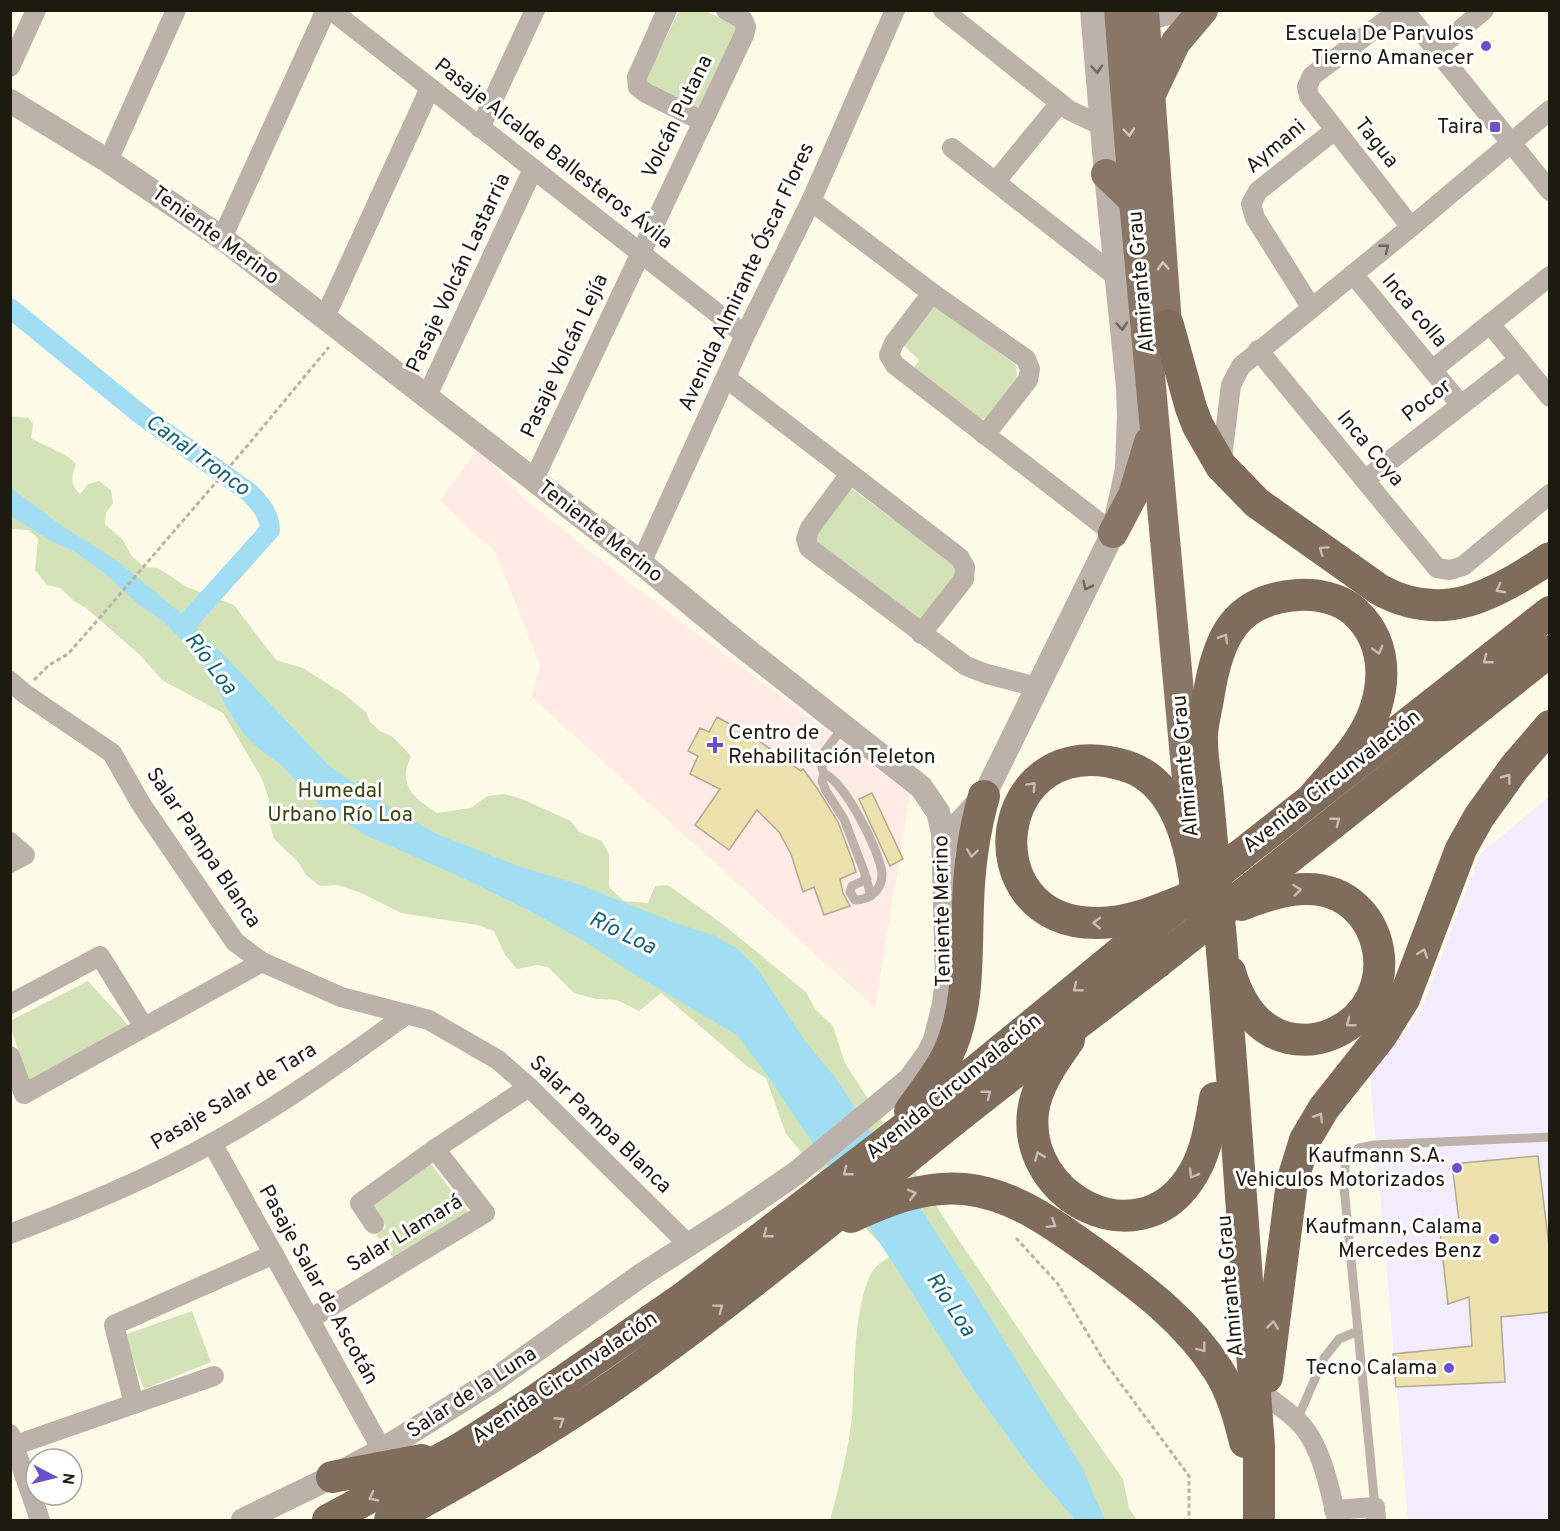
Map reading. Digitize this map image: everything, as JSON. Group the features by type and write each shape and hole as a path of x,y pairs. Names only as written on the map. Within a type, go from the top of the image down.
{"highway":[{"path":"1168,325 1191,408 1198,426 1221,466 1242,490 1272,515 1380,590 1401,600 1417,604 1443,605 1472,601 1506,586 1550,558"},
{"path":"1202,736 1214,662 1219,647 1234,624 1254,608 1277,598 1313,595 1339,602 1359,616 1374,638 1379,650 1381,684 1376,708 1361,738 1315,795"},
{"name":"Avenida Circunvalación","path":"390,1521 559,1421 652,1358 802,1244 820,1203 921,1107 1155,918 1550,612"},
{"name":"Avenida Circunvalación","path":"328,1521 460,1448 611,1350 820,1203 921,1107 1089,1015 1158,962 1230,914 1550,651"},
{"path":"1252,1446 1265,1395 1292,1182 1302,1147 1324,1108 1367,1056 1404,999 1461,849 1479,817 1514,768 1550,726"},
{"name":"Almirante Grau","path":"1202,736 1215,1098 1259,1521"},
{"path":"1155,918 1115,922 1081,922 1055,915 1044,908 1028,892 1015,869 1010,842 1011,828 1021,801 1038,780 1062,765 1088,760 1115,763 1138,770 1150,777 1168,797 1208,879"},
{"path":"921,1107 948,1054 961,1016 966,977 970,873 977,822 984,796"},
{"name":"Almirante Grau","path":"1208,879 1230,914 1254,1521"},
{"path":"1299,889 1321,890 1342,897 1360,912 1372,931 1376,943 1379,957 1378,982 1369,1003 1351,1023 1328,1035 1304,1040 1274,1033 1258,1023 1243,1003 1233,981 1230,914 1270,895 1299,889"},
{"path":"1089,1015 1051,1067 1038,1094 1033,1112 1034,1138 1044,1168 1059,1188 1075,1201 1097,1211 1122,1216 1146,1213 1168,1201 1188,1183 1195,1171 1207,1139 1215,1098"},
{"path":"820,1203 880,1204 916,1192 948,1188 981,1191 1012,1201 1040,1216 1134,1282 1192,1335 1218,1370 1252,1446"},
{"path":"332,1477 414,1462 460,1448"},
{"path":"437,1521 510,1452"}],"main road":[{"path":"1150,94 1170,51 1203,10"},
{"name":"Almirante Grau","path":"1132,17 1150,94 1173,421 1202,736"},
{"name":"Almirante Grau","path":"1132,17 1134,201 1153,409 1208,879"},
{"path":"1106,174 1134,201"},
{"path":"1113,533 1141,474 1151,431 1153,409"}],"street":[{"path":"10,67 36,10"},
{"path":"108,161 176,10"},
{"path":"222,238 326,10"},
{"name":"Pasaje Alcalde Ballesteros Ávila","path":"331,10 745,335"},
{"path":"480,128 535,10"},
{"name":"Volcán Putana","path":"667,10 637,77 638,87 702,121"},
{"name":"Volcán Putana","path":"640,253 744,35 746,27 743,20 726,10"},
{"name":"Avenida Almirante Óscar Flores","path":"641,563 745,335 811,201 895,10"},
{"path":"943,10 1060,103 1083,118 1102,126"},
{"name":"Almirante Grau","path":"944,849 952,831 984,796 1113,533 1127,470 1128,387 1092,10"},
{"path":"1132,17 1180,10"},
{"name":"Aymani","path":"1307,87 1312,76 1400,10"},
{"path":"1404,10 1550,191"},
{"path":"1436,50 1484,10"},
{"name":"Tagua","path":"1307,87 1309,96 1411,227"},
{"path":"334,324 430,88"},
{"name":"Teniente Merino","path":"10,101 108,161 222,238 641,563 921,787 938,812 944,849 947,978 940,1024 928,1054 910,1079 921,1107 820,1203"},
{"path":"996,181 1060,103"},
{"path":"1221,466 1231,385 1240,366 1550,110"},
{"name":"Aymani","path":"1311,307 1255,218 1251,204 1258,191 1335,130"},
{"path":"952,148 1118,278"},
{"name":"Pasaje Volcán Lastarria","path":"427,396 533,169"},
{"path":"811,201 932,293 1026,359 1029,369 1028,380 985,435"},
{"name":"Pasaje Volcán Lejía","path":"533,481 640,253"},
{"name":"Inca colla","path":"1353,274 1461,405"},
{"name":"Pocor","path":"1432,370 1550,276"},
{"path":"932,293 894,343 889,355 895,365 1113,533"},
{"path":"1490,324 1550,397"},
{"name":"Inca Coya","path":"1258,350 1437,568 1450,570 1463,566 1550,494"},
{"name":"Pocor","path":"1365,480 1519,360"},
{"path":"726,378 960,558 965,567 964,579 921,634"},
{"path":"850,474 810,528 806,539 809,548 966,666 1037,687"},
{"name":"Salar Pampa Blanca","path":"10,681 25,694 112,753 141,804 235,942 262,962 341,997 429,1020 498,1060 529,1087 688,1244"},
{"path":"921,787 954,801 984,796"},
{"path":"10,842 25,855 10,863"},
{"path":"10,1004 100,956 144,1027"},
{"path":"10,1056 24,1094 262,962"},
{"name":"Pasaje Salar de Tara","path":"10,1234 99,1198 212,1143 319,1077 407,1014"},
{"name":"Salar Llamará","path":"374,1224 360,1203 435,1149 529,1087"},
{"name":"Pasaje Salar de Ascotán","path":"212,1143 382,1450"},
{"name":"Salar Llamará","path":"310,1319 485,1214 435,1149"},
{"name":"Salar de la Luna","path":"243,1521 382,1450 493,1382 643,1274 741,1211 820,1203"},
{"path":"134,1404 114,1325 274,1254"},
{"path":"40,1521 12,1442 214,1376"},
{"path":"1265,1395 1306,1429 1326,1472 1336,1515 1376,1514"}],"lane":[{"path":"843,726 822,755 823,786 844,819 866,875 871,896"},
{"path":"824,774 834,779 841,787 861,819 880,864 882,874 875,894 855,900 851,895 852,886 880,864"},
{"path":"1376,1514 1344,1187 1346,1156 1359,1148 1374,1145 1550,1137"},
{"path":"1297,1420 1324,1358 1339,1339 1358,1331"}],"path":[{"path":"25,694 49,665 68,654 248,445 334,324"},
{"path":"1016,1238 1058,1284 1104,1361 1189,1476 1189,1521"}],"shaded area":[{"name":"Centro de Rehabilitación Teleton","path":"478,449 523,498 631,584 910,794 875,1008 532,697 540,665 496,553 440,500"},
{"path":"1549,797 1549,1520 1408,1520 1370,1075 1421,1011 1480,854"}],"green space":[{"path":"679,11 706,11 742,29 702,111 644,82"},
{"path":"928,299 1016,365 1018,385 992,417 975,420 912,371 919,360 897,339"},
{"name":"Humedal Urbano Río Loa","path":"10,416 28,418 33,424 31,438 61,453 76,464 72,480 80,494 88,484 99,481 111,490 113,503 106,513 105,524 123,540 131,555 144,567 158,568 187,587 234,605 276,660 303,668 344,694 366,712 370,722 380,731 393,737 411,756 406,774 409,788 427,806 437,813 471,808 487,796 504,794 522,799 571,821 579,832 602,841 609,854 609,887 624,901 648,903 655,886 668,885 720,922 806,992 815,1009 833,1026 845,1063 948,1224 1123,1479 1129,1508 1137,1520 830,1520 843,1469 852,1417 860,1312 863,1295 874,1269 889,1257 919,1304 907,1272 869,1232 786,1134 766,1078 748,1067 661,993 639,1011 617,1000 596,999 574,993 548,967 537,965 517,969 505,955 494,931 478,925 401,913 359,892 337,885 320,886 306,875 298,862 274,839 268,817 269,799 261,777 223,713 162,680 140,655 86,608 60,588 47,585 35,570 38,538 28,530 11,529"},
{"path":"851,488 961,570 922,623 812,540"},
{"path":"88,981 128,1025 28,1081 10,1021"},
{"path":"431,1164 468,1212 395,1260 376,1235 386,1227 371,1205"},
{"path":"192,1311 211,1362 144,1389 124,1335"}],"water":[{"name":"Río Loa","path":"11,488 58,523 120,563 183,615 328,765 394,810 437,834 518,866 575,883 715,936 738,949 756,967 805,1041 835,1077 974,1291 1082,1467 1105,1520 1075,1520 1030,1467 971,1386 889,1257 767,1075 738,1036 634,974 584,941 532,912 452,873 365,835 316,802 281,765 244,734 232,717 202,661 164,622 75,552 47,539 11,516"}],"building":[{"path":"717,717 755,738 801,771 803,769 817,788 838,822 856,872 840,879 843,893 850,906 824,915 814,887 803,892 791,854 779,832 757,810 729,850 695,825 720,789 690,774 698,756 688,751 700,728 709,732"},
{"path":"872,793 903,859 890,866 859,799"},
{"name":"Kaufmann, Calama Mercedes Benz","path":"1538,1156 1550,1254 1550,1312 1501,1317 1505,1382 1396,1387 1393,1354 1472,1346 1469,1297 1448,1304 1439,1224 1459,1221 1452,1164"}],"waterway":[{"name":"Canal Tronco","path":"10,308 140,414 250,493 266,514 270,530 183,627"}],"place":[{"name":"Escuela De Parvulos Tierno Amanecer","path":"1486,46"},
{"name":"Taira","path":"1495,127"},
{"name":"Centro de Rehabilitación Teleton","path":"715,745"},
{"name":"Kaufmann S.A. Vehiculos Motorizados","path":"1457,1168"},
{"name":"Kaufmann, Calama Mercedes Benz","path":"1494,1239"},
{"name":"Tecno Calama","path":"1449,1368"}]}
